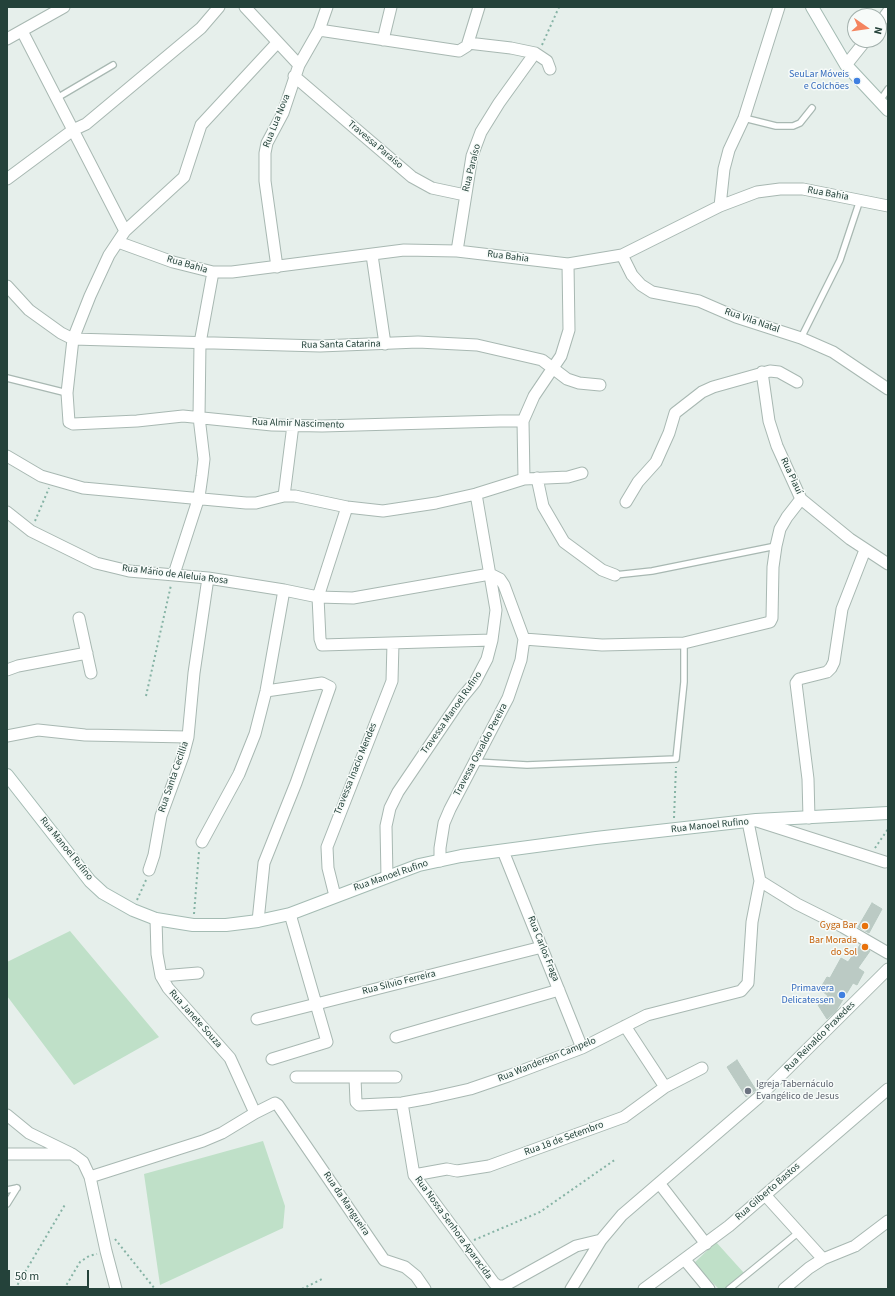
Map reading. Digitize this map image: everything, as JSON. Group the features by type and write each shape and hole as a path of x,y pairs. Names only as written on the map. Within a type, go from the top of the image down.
{"main road":[{"path":"812,7 846,66 884,106"},
{"name":"Rua Manoel Rufino","path":"7,774 90,880 103,893 133,910 156,919 193,925 258,922 290,914 419,865 440,860 752,821 888,813"}],"street":[{"path":"7,39 64,7"},
{"path":"7,179 73,130 86,124 185,42 206,23 220,7"},
{"path":"245,7 299,65"},
{"name":"Rua Lua Nova","path":"277,267 265,181 265,153 267,143 283,112 294,76 319,30 327,7"},
{"path":"383,40 391,7"},
{"path":"319,30 455,52 462,50 468,44 479,7"},
{"path":"720,206 724,169 729,150 744,118 779,7"},
{"path":"22,31 125,231"},
{"path":"67,393 73,339 100,272 118,242 125,231 184,177 202,126 277,43"},
{"path":"468,44 511,48 535,53 547,61 550,69"},
{"path":"846,66 860,48"},
{"name":"Rua Paraíso","path":"457,251 472,156 481,132 499,103 535,53"},
{"name":"Travessa Paraíso","path":"294,76 412,177 432,188 465,196"},
{"name":"Rua Bahia","path":"118,242 173,262 213,272 232,272 277,267 404,250 457,251 568,264 622,255 720,206 757,192 780,189 803,189 888,206"},
{"path":"372,255 385,344"},
{"name":"Rua Vila Natal","path":"622,255 632,275 641,285 652,292 699,301 736,317 801,338 833,352 888,389"},
{"path":"524,479 523,422 534,396 553,370 561,356 569,330 568,264"},
{"path":"174,574 199,497 204,459 199,417 200,343 213,272"},
{"path":"7,286 29,310 73,339"},
{"name":"Rua Santa Catarina","path":"73,339 320,346 418,342 477,345 542,360 553,370 567,379 579,383 600,385"},
{"path":"626,502 638,482 656,462 669,433 675,413 702,392 713,387 762,372 779,372 797,382"},
{"name":"Rua Piauí","path":"762,372 769,421 777,446 801,499 865,550 888,564"},
{"name":"Rua Almir Nascimento","path":"67,393 69,422 73,424 137,421 168,416 199,417 293,425 523,422"},
{"path":"284,496 293,425"},
{"path":"7,456 28,470 52,480 83,488 104,491 199,497 246,503 261,502 284,496 308,498 368,510 395,510 476,494 524,479 568,477 582,473"},
{"path":"536,478 543,506 553,526 564,542 602,570 615,575"},
{"name":"Travessa Manoel Rufino","path":"387,877 386,826 390,808 398,792 475,682 487,659 492,640 496,610 476,494"},
{"path":"490,574 500,579 504,585 524,638 602,645 684,643 770,622 772,618 773,567 780,529 786,517 801,499"},
{"path":"347,507 318,598 320,643 325,646 492,640"},
{"name":"Rua Mário de Aleluia Rosa","path":"7,512 31,531 96,563 129,571 208,578 284,590 318,598 353,598 490,574"},
{"path":"809,818 808,779 796,683 797,680 827,672 831,668 842,609 865,550"},
{"name":"Rua Santa Cecillia","path":"149,870 154,855 161,816 183,756 188,737 194,673 208,578"},
{"path":"202,842 230,792 250,748 266,691 284,590"},
{"path":"79,618 91,672"},
{"name":"Travessa Osvaldo Pereira","path":"440,860 440,848 444,823 508,698 521,660 524,638"},
{"name":"Travessa Inacio Mendes","path":"335,896 328,868 328,842 392,681 393,643"},
{"path":"7,670 18,666 87,653"},
{"path":"258,922 264,863 296,784 330,687 322,683 266,691"},
{"path":"7,736 38,730 85,735 188,737"},
{"path":"885,862 752,821 760,881 797,904 843,927 888,953"},
{"name":"Rua Carlos Fraga","path":"504,851 582,1048"},
{"name":"Rua Wanderson Campelo","path":"355,1078 357,1104 361,1106 402,1103 470,1089 582,1048 646,1015 694,1002 735,994 746,988 749,977 752,922 760,881"},
{"path":"272,1059 327,1042 290,914"},
{"name":"Rua Janete Souza","path":"156,919 157,954 161,976 168,988 230,1058 255,1113"},
{"name":"Rua Silvio Ferreira","path":"257,1019 542,947"},
{"name":"Rua Reinaldo Praxedes","path":"571,1289 601,1240 626,1211 758,1098 888,969"},
{"path":"161,976 198,973"},
{"path":"396,1037 559,990"},
{"path":"625,1026 665,1087"},
{"name":"Rua 18 de Setembro","path":"414,1175 447,1169 456,1171 489,1166 624,1117 665,1087 702,1068"},
{"path":"296,1077 396,1077"},
{"name":"Rua Gilberto Bastos","path":"648,1288 706,1244 888,1089"},
{"name":"Rua Nossa Senhora Aparacida","path":"402,1103 414,1175 494,1283 498,1286 504,1286 576,1246 601,1240"},
{"name":"Rua da Mangueira","path":"255,1113 273,1104 278,1105 384,1260 405,1267 416,1276 424,1289"},
{"path":"90,1177 203,1141 222,1133 255,1113"},
{"path":"7,1115 29,1132 72,1154 83,1162 90,1177 116,1289"},
{"path":"7,1154 72,1154"},
{"path":"659,1183 706,1244"},
{"path":"765,1195 823,1259"},
{"path":"784,1289 823,1259 855,1246 886,1226"},
{"path":"685,1260 709,1289"}],"lane":[{"path":"57,98 114,65"},
{"path":"884,106 888,89"},
{"path":"744,118 776,126 793,126 800,123 812,108"},
{"path":"801,338 840,260 860,200"},
{"path":"7,378 67,393"},
{"path":"615,575 652,571 776,546"},
{"path":"476,762 527,765 676,759 684,682 684,643"},
{"path":"7,1190 17,1188 7,1204"},
{"path":"729,1289 799,1232"}],"path":[{"path":"535,53 544,42 559,7"},
{"path":"31,531 52,480"},
{"path":"146,696 174,574"},
{"path":"674,830 676,759"},
{"path":"868,857 888,829"},
{"path":"193,925 202,842"},
{"path":"137,901 149,870"},
{"path":"465,1243 540,1212 616,1159"},
{"path":"14,1289 66,1204"},
{"path":"113,1237 155,1289"},
{"path":"64,1289 80,1262 89,1256 106,1251"},
{"path":"302,1289 324,1278"}],"green space":[{"path":"70,931 159,1037 74,1085 7,996 7,962"},
{"path":"263,1141 285,1206 283,1228 160,1285 144,1174"},
{"path":"716,1242 744,1273 724,1289 719,1289 693,1264"}],"building":[{"path":"872,903 882,909 869,933 858,927"},
{"path":"860,945 870,951 858,968 864,972 857,985 853,983 836,1011 827,1019 818,1005 828,996 820,989 827,977 830,978 841,958 848,962"},
{"path":"737,1060 756,1090 746,1097 727,1067"}],"place":[{"name":"SeuLar Móveis e Colchões","path":"857,81"},
{"name":"Gyga Bar","path":"865,926"},
{"name":"Bar Morada do Sol","path":"865,947"},
{"name":"Primavera Delicatessen","path":"842,995"},
{"name":"Igreja Tabernáculo Evangélico de Jesus","path":"748,1091"}]}
